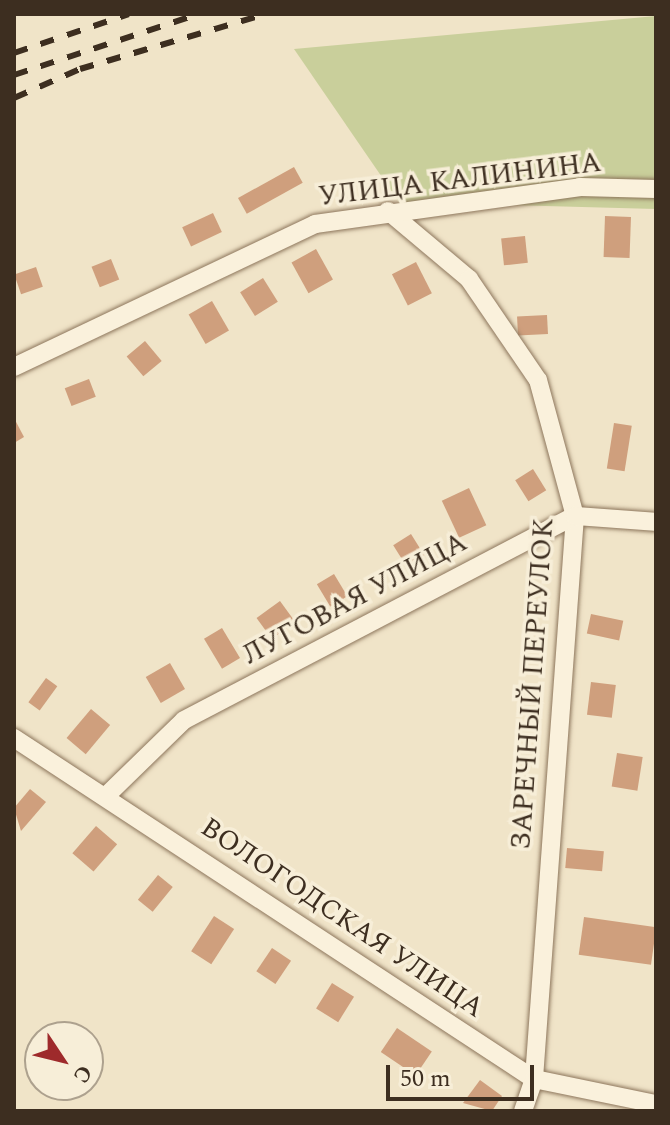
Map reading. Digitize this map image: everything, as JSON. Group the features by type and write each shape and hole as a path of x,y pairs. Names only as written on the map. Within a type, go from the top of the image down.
{"street":[{"name":"УЛИЦА КАЛИНИНА","path":"14,367 315,224 388,211 580,187 656,189"},
{"name":"ЗАРЕЧНЫЙ ПЕРЕУЛОК","path":"388,211 469,279 538,380 575,516 534,1079 523,1111"},
{"path":"575,516 656,522"},
{"name":"ЛУГОВАЯ УЛИЦА","path":"107,795 184,720 575,516"},
{"name":"ВОЛОГОДСКАЯ УЛИЦА","path":"14,738 107,795 534,1079 656,1104"}],"green space":[{"path":"656,16 656,209 399,202 294,49"}],"building":[{"path":"294,167 303,183 247,214 238,198"},
{"path":"213,213 222,232 191,246 182,227"},
{"path":"605,216 631,217 630,258 604,257"},
{"path":"525,236 528,263 504,265 501,239"},
{"path":"316,249 333,280 308,293 292,263"},
{"path":"111,259 119,279 100,287 92,267"},
{"path":"416,262 432,293 408,305 392,274"},
{"path":"36,267 43,287 21,294 14,274"},
{"path":"263,278 278,302 255,316 240,292"},
{"path":"212,301 229,330 206,344 189,314"},
{"path":"547,315 548,334 518,336 517,317"},
{"path":"145,341 162,361 143,376 127,356"},
{"path":"89,379 96,397 72,406 65,388"},
{"path":"14,418 24,437 14,443"},
{"path":"614,423 632,426 625,471 607,468"},
{"path":"533,469 546,490 528,501 515,480"},
{"path":"469,488 486,525 459,538 442,501"},
{"path":"411,534 424,555 406,566 393,545"},
{"path":"334,574 347,596 330,607 317,584"},
{"path":"280,601 295,622 272,639 257,618"},
{"path":"591,614 623,621 619,640 587,634"},
{"path":"222,628 240,658 222,669 204,639"},
{"path":"170,663 185,689 161,703 146,677"},
{"path":"46,678 57,686 40,710 28,702"},
{"path":"591,682 616,685 612,718 587,715"},
{"path":"91,709 110,725 86,754 67,738"},
{"path":"617,753 643,757 637,791 612,787"},
{"path":"30,789 46,802 21,831 14,808"},
{"path":"96,826 117,844 94,872 72,853"},
{"path":"567,848 604,851 602,871 565,868"},
{"path":"158,875 173,887 153,912 138,900"},
{"path":"214,916 234,929 211,964 191,951"},
{"path":"584,917 656,927 651,965 579,955"},
{"path":"272,948 291,961 275,984 256,971"},
{"path":"332,983 354,997 338,1022 316,1008"},
{"path":"397,1028 432,1051 416,1076 381,1052"},
{"path":"480,1080 502,1096 492,1111 463,1103"}],"railway":[{"path":"14,53 129,14"},
{"path":"14,75 198,14"},
{"path":"14,98 80,69 266,14"}]}
